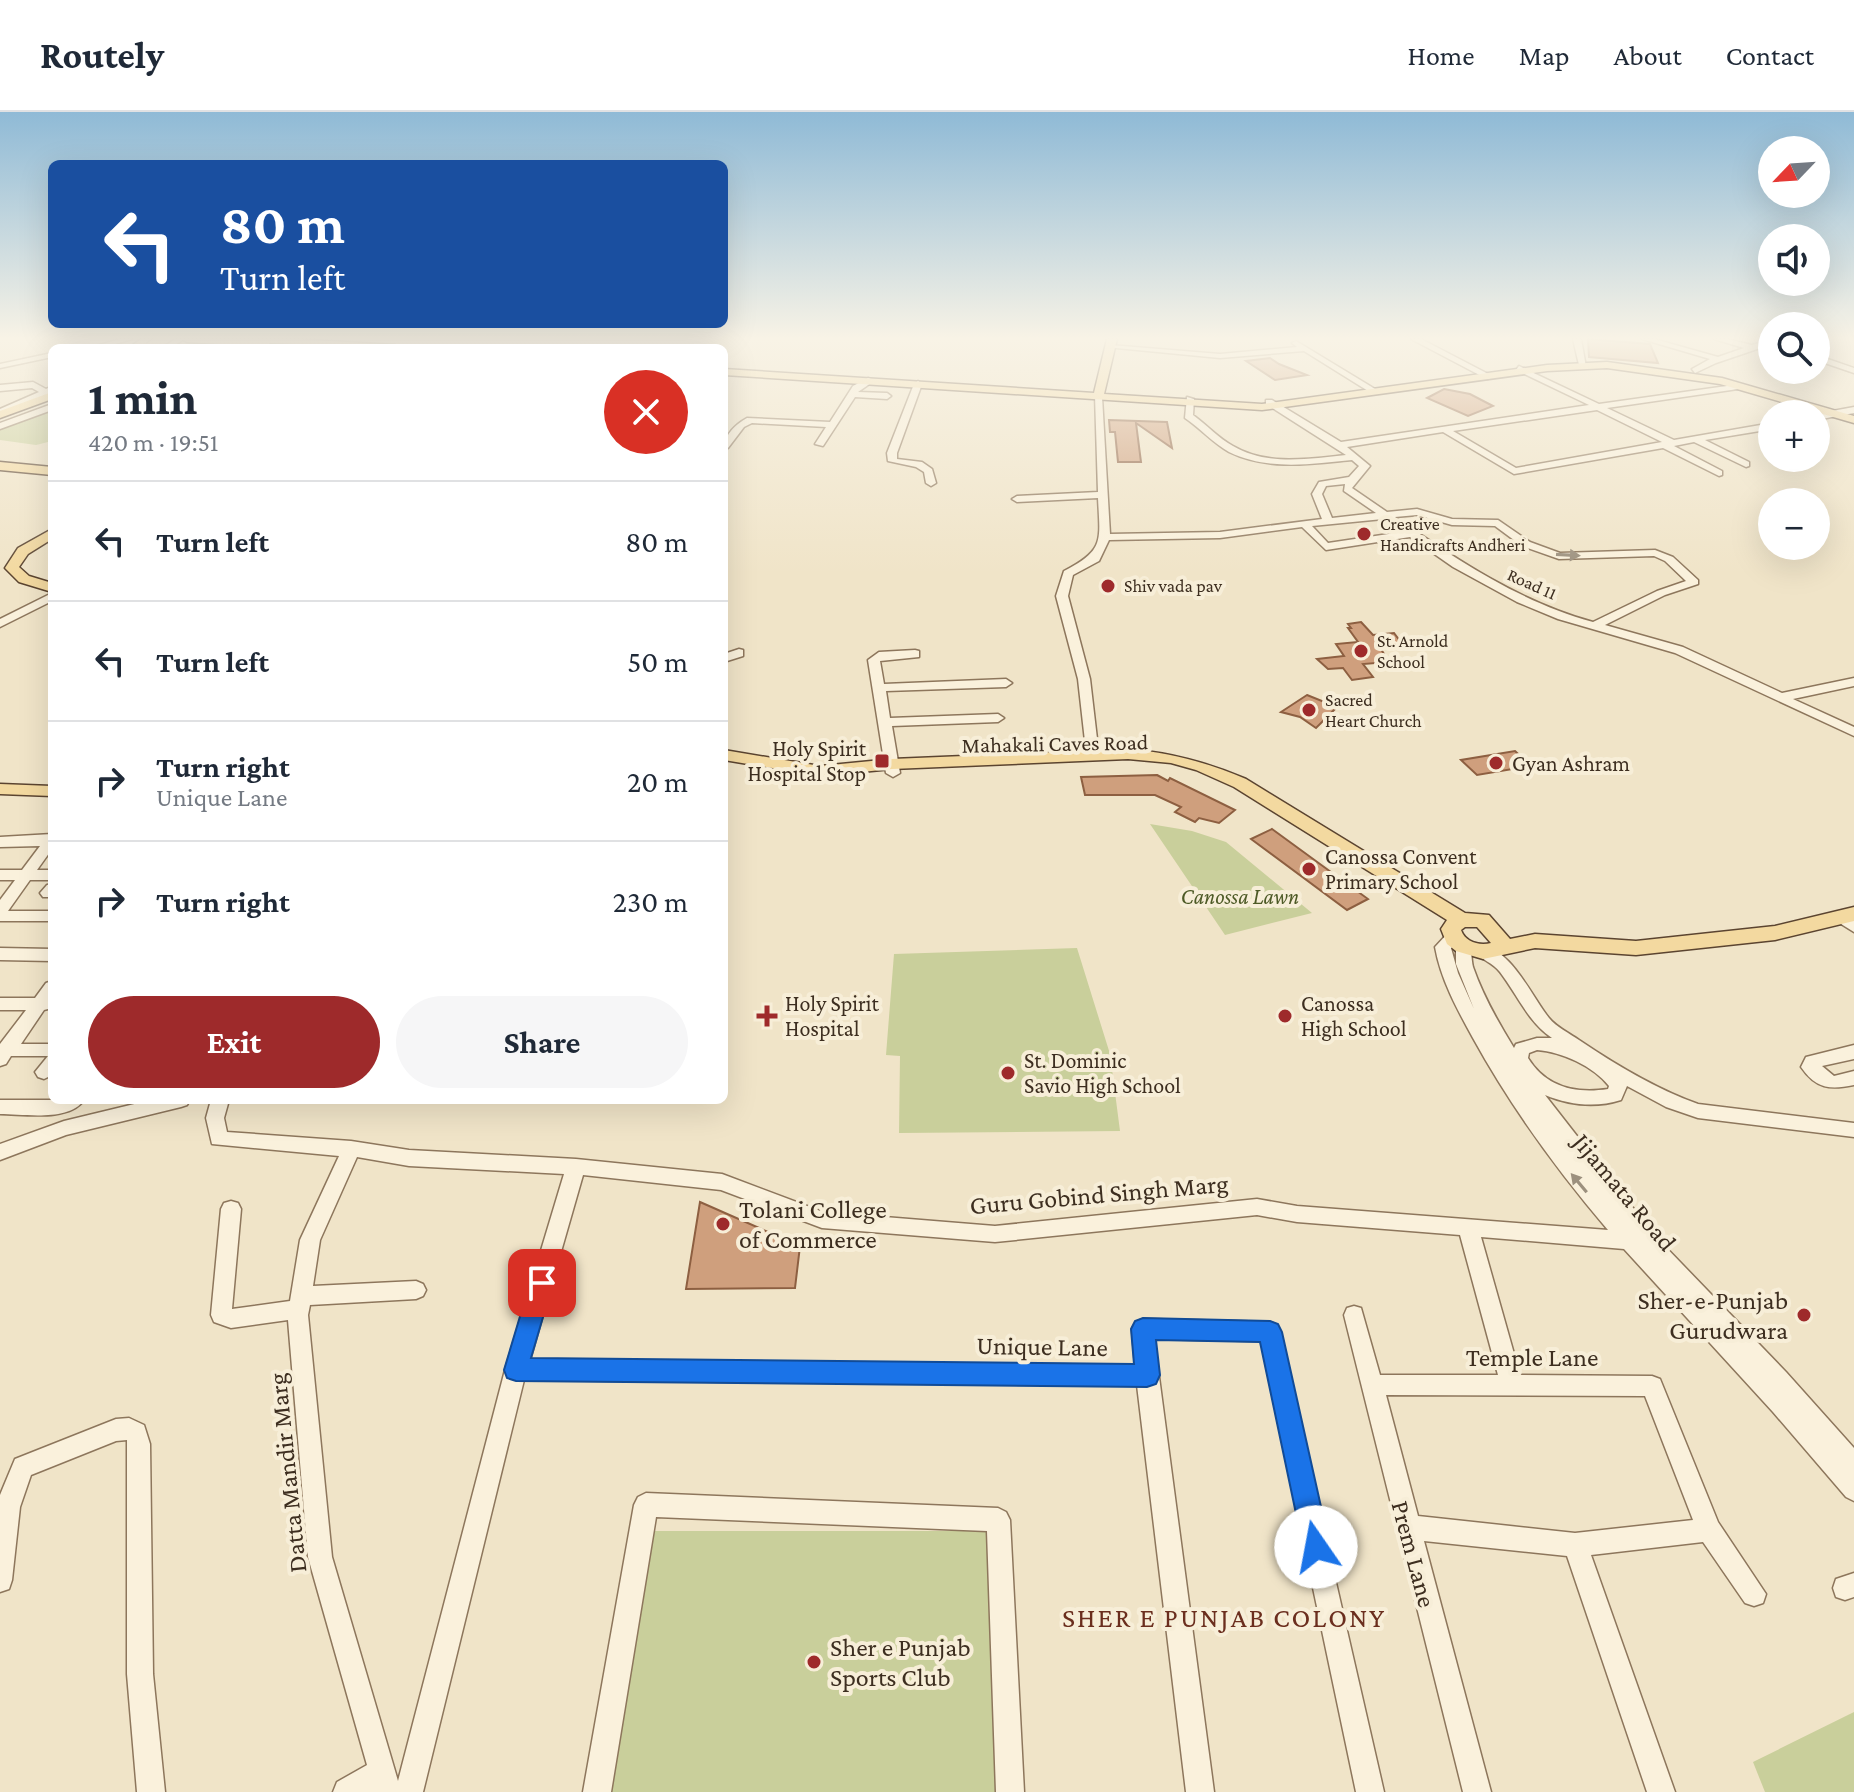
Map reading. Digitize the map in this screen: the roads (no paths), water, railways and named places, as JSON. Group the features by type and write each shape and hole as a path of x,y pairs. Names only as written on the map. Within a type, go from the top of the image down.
{"main road":[{"path":"0,466 48,471"},
{"path":"48,535 23,551 12,568 24,579 48,587"},
{"name":"Mahakali Caves Road","path":"728,756 776,766 842,770 853,774 892,768 1128,754 1172,758 1221,774 1457,933"},
{"name":"Mahakali Caves Road","path":"892,768 1111,763 1182,768 1220,783 1457,933"},
{"path":"0,789 48,791"},
{"path":"0,799 48,800"},
{"path":"1457,933 1636,948 1775,933 1850,920"},
{"path":"1457,933 1490,937"}],"street":[{"path":"820,444 838,417"},
{"path":"905,417 892,453 893,461 919,464 929,471 931,483"},
{"path":"1092,756 1084,679 1062,596 1068,573 1095,559 1105,537 1100,417"},
{"path":"1190,417 1221,442 1250,457 1302,462 1356,457"},
{"path":"1293,417 1339,445 1365,466 1352,480 1322,484 1317,494 1328,521"},
{"path":"1339,445 1521,417"},
{"path":"1618,417 1719,473"},
{"path":"728,442 741,425 750,420 833,425"},
{"path":"1444,429 1514,471 1758,428"},
{"path":"1692,459 1747,445 1732,433"},
{"path":"1695,439 1746,464"},
{"name":"Road 11","path":"1352,480 1347,489 1410,534 1457,565 1521,600 1562,617 1593,620 1679,650 1854,732"},
{"path":"1017,499 1103,495"},
{"path":"1105,537 1220,535 1417,512 1449,521 1498,523 1526,544 1559,556 1655,553 1671,560 1694,582 1662,593 1656,592 1593,620"},
{"path":"1387,516 1491,578"},
{"path":"1304,524 1326,547 1410,534"},
{"path":"0,624 48,598"},
{"path":"728,656 739,653"},
{"path":"892,768 875,658 915,654"},
{"path":"1782,697 1854,682"},
{"path":"878,688 1006,683"},
{"path":"885,722 998,718"},
{"path":"0,842 48,840"},
{"path":"0,914 48,845"},
{"path":"0,875 48,875"},
{"path":"0,914 44,916"},
{"path":"24,933 44,916"},
{"name":"Jijamata Road","path":"1457,933 1464,964 1486,1018 1521,1068 1544,1109 1638,1242"},
{"name":"Jijamata Road","path":"1457,933 1443,947 1444,958 1467,1011 1498,1068 1542,1138 1784,1397 1854,1465"},
{"path":"1490,937 1503,964 1545,1025 1566,1044 1615,1078 1618,1085 1615,1095 1572,1098 1556,1095 1521,1068 1519,1053 1527,1045 1566,1044 1636,1085 1698,1111 1854,1130"},
{"path":"0,969 6,954 48,955"},
{"path":"0,1004 46,1004"},
{"path":"2,1053 46,1004"},
{"path":"2,1053 48,1050"},
{"path":"1854,1052 1812,1062 1810,1067 1831,1083 1854,1078"},
{"path":"0,1107 59,1107 66,1104"},
{"path":"0,1152 64,1128 164,1104"},
{"name":"Guru Gobind Singh Marg","path":"219,1104 215,1118 219,1139 351,1149 409,1158 576,1167 722,1182 822,1220 995,1234 1257,1207 1297,1214 1638,1242"},
{"name":"Datta Mandir Marg","path":"351,1149 310,1240 300,1302 320,1557 386,1781"},
{"path":"409,1792 516,1370 576,1167"},
{"path":"231,1209 221,1315 231,1319 300,1302 416,1290"},
{"path":"1468,1227 1512,1385"},
{"name":"Prem Lane","path":"1354,1315 1477,1792"},
{"path":"1200,1792 1143,1329 1270,1332 1370,1792"},
{"name":"Unique Lane","path":"516,1370 1147,1375"},
{"name":"Temple Lane","path":"1370,1385 1652,1386 1709,1530 1754,1594"},
{"name":"Jijamata Road","path":"1784,1397 1854,1489"},
{"path":"0,1580 16,1478 23,1467 116,1430 129,1429 136,1433 139,1444 140,1674 151,1792"},
{"path":"597,1792 646,1505 998,1520 1010,1792"},
{"path":"1407,1527 1575,1545 1709,1530"},
{"path":"1575,1545 1661,1792"},
{"path":"347,1792 386,1781"}],"place":[{"name":"Creative Handicrafts Andheri","path":"1364,534"},
{"name":"Shiv vada pav","path":"1108,586"},
{"name":"St. Arnold School","path":"1361,651"},
{"name":"Sacred Heart Church","path":"1309,710"},
{"name":"Holy Spirit Hospital Stop","path":"882,761"},
{"name":"Gyan Ashram","path":"1496,763"},
{"name":"Canossa Convent Primary School","path":"1309,869"},
{"name":"Holy Spirit Hospital","path":"767,1016"},
{"name":"Canossa High School","path":"1285,1016"},
{"name":"St. Dominic Savio High School","path":"1008,1073"},
{"name":"Tolani College of Commerce","path":"723,1224"},
{"name":"Sher-e-Punjab Gurudwara","path":"1804,1315"},
{"name":"Sher e Punjab Sports Club","path":"814,1662"}],"district":[{"name":"SHER E PUNJAB COLONY","path":"1224,1617"}],"park label":[{"name":"Canossa Lawn","path":"1240,896"}]}
